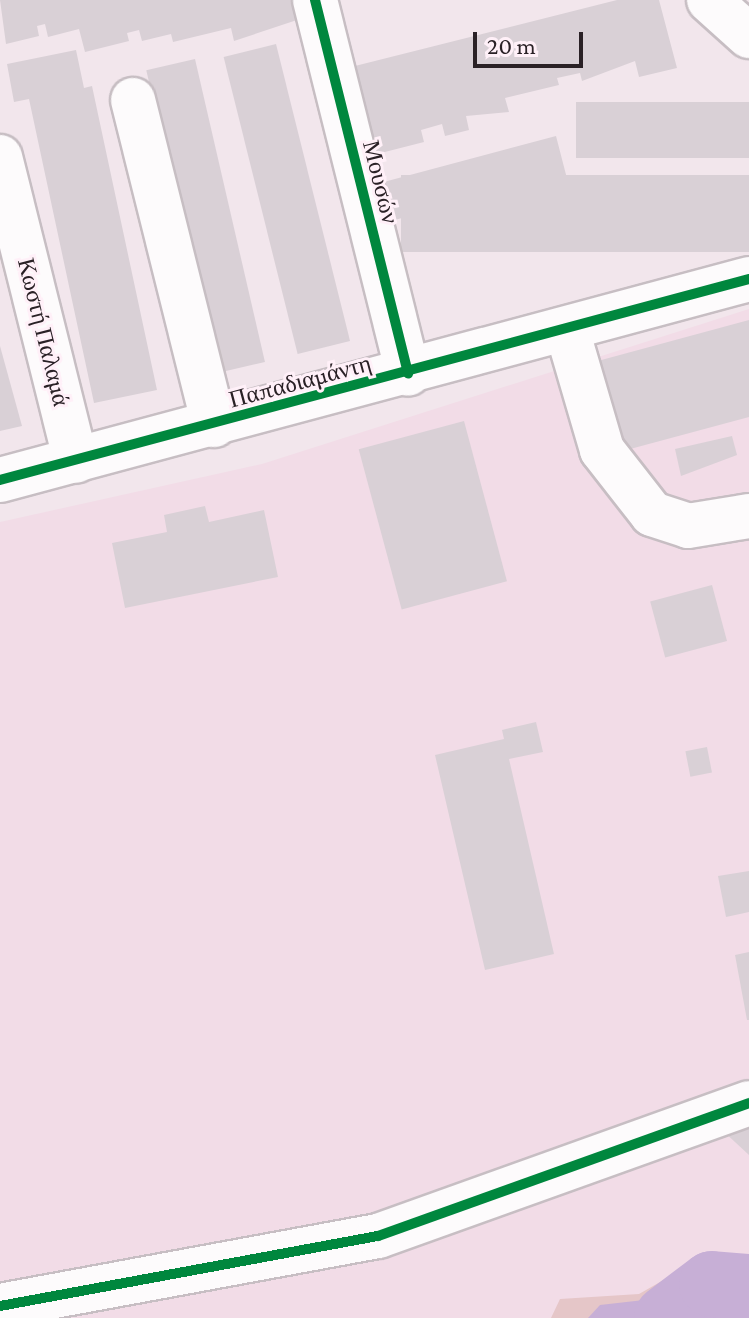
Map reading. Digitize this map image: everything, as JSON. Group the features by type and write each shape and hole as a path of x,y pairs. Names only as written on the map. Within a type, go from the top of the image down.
{"street":[{"name":"Μουσών","path":"315,0 408,374"},
{"path":"709,0 749,36"},
{"path":"133,100 214,425"},
{"name":"Κωστή Παλαμά","path":"0,157 76,461"},
{"name":"Παπαδιαμάντη","path":"0,480 408,374 749,279"},
{"path":"567,330 602,450 652,514 688,526 749,516"},
{"path":"0,1306 378,1236 749,1103"}],"shaded area":[{"path":"749,309 749,1318 0,1318 0,522 262,464"},
{"path":"697,1261 749,1270 749,1318 551,1318 560,1299 639,1294"},
{"path":"749,1288 749,1318 588,1318 600,1305"}],"building":[{"path":"0,0 295,0 300,19 234,41 231,28 173,42 171,34 142,41 139,30 127,33 129,41 85,52 79,29 48,37 45,24 37,26 39,36 6,44"},
{"path":"617,0 659,0 677,68 639,77 635,61 582,81 580,73 557,78 559,85 505,98 509,112 466,116 469,130 445,136 442,124 421,130 424,142 373,155 351,67"},
{"path":"276,44 350,341 298,354 224,57"},
{"path":"76,50 84,88 92,86 157,390 94,403 29,99 14,102 7,64"},
{"path":"195,59 265,362 216,373 146,70"},
{"path":"576,102 749,102 749,158 576,158"},
{"path":"556,136 571,194 407,238 402,218 391,221 380,183"},
{"path":"401,175 749,175 749,252 401,252"},
{"path":"749,320 749,417 619,452 594,362"},
{"path":"0,346 22,426 0,431"},
{"path":"464,421 507,581 402,610 359,449"},
{"path":"732,436 737,455 681,476 675,449"},
{"path":"205,506 209,522 264,510 278,577 125,608 112,543 167,532 164,515"},
{"path":"712,585 727,641 665,658 650,602"},
{"path":"536,722 543,752 509,759 554,954 485,970 435,755 504,739 502,730"},
{"path":"707,747 712,773 690,777 685,751"},
{"path":"749,871 749,912 726,917 718,876"},
{"path":"749,952 749,1020 747,1020 735,955"},
{"path":"749,1117 749,1155 722,1130"}],"waterway":[{"path":"667,1318 712,1284 749,1287"}],"cycle path":[{"path":"315,0 408,374"},
{"path":"0,480 749,279"},
{"path":"0,1306 378,1236 749,1103"}]}
